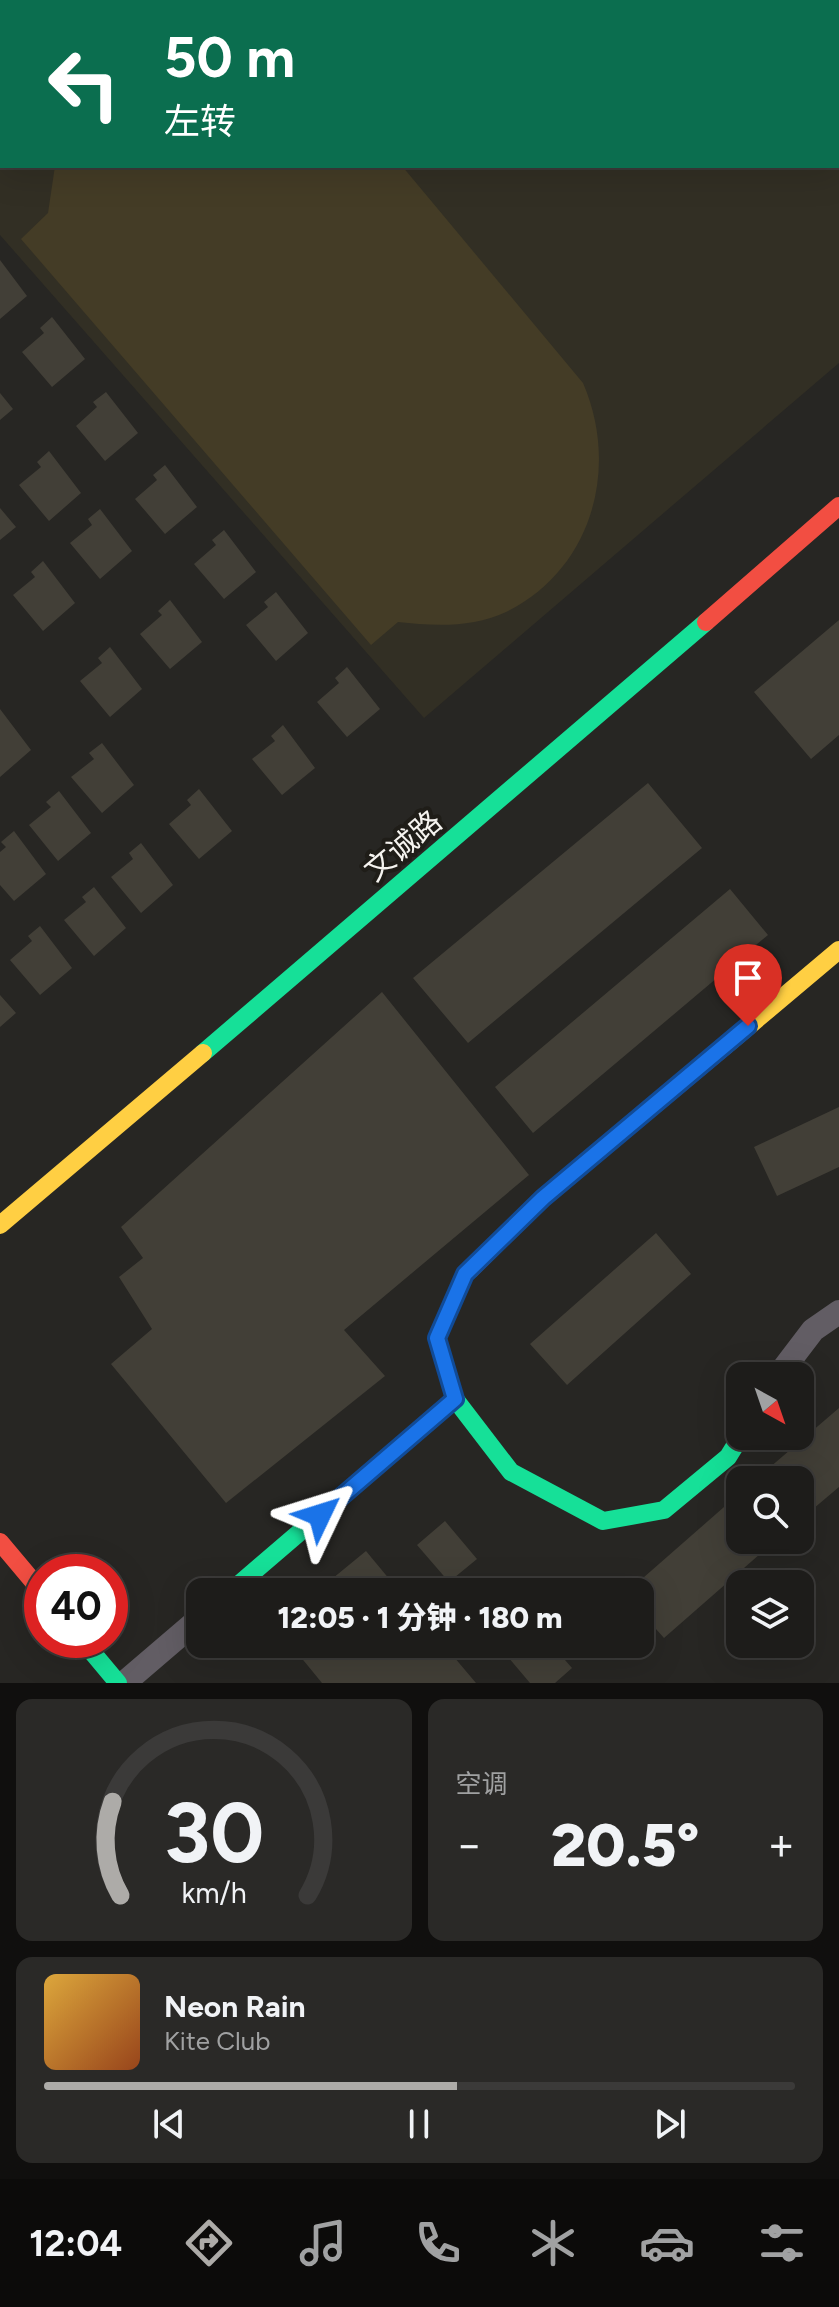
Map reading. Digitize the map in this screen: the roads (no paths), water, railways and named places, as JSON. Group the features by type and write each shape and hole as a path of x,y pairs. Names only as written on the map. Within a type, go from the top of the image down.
{"street":[{"name":"文诚路","path":"0,1225 494,805 839,506"},
{"path":"732,1450 728,1457 664,1510 603,1521 511,1472 455,1399 437,1338 465,1274 543,1198 839,950"},
{"path":"789,1362 813,1330 839,1312"},
{"path":"246,1578 455,1399"},
{"path":"0,1542 24,1571"},
{"path":"98,1658 121,1683 186,1630"}]}
